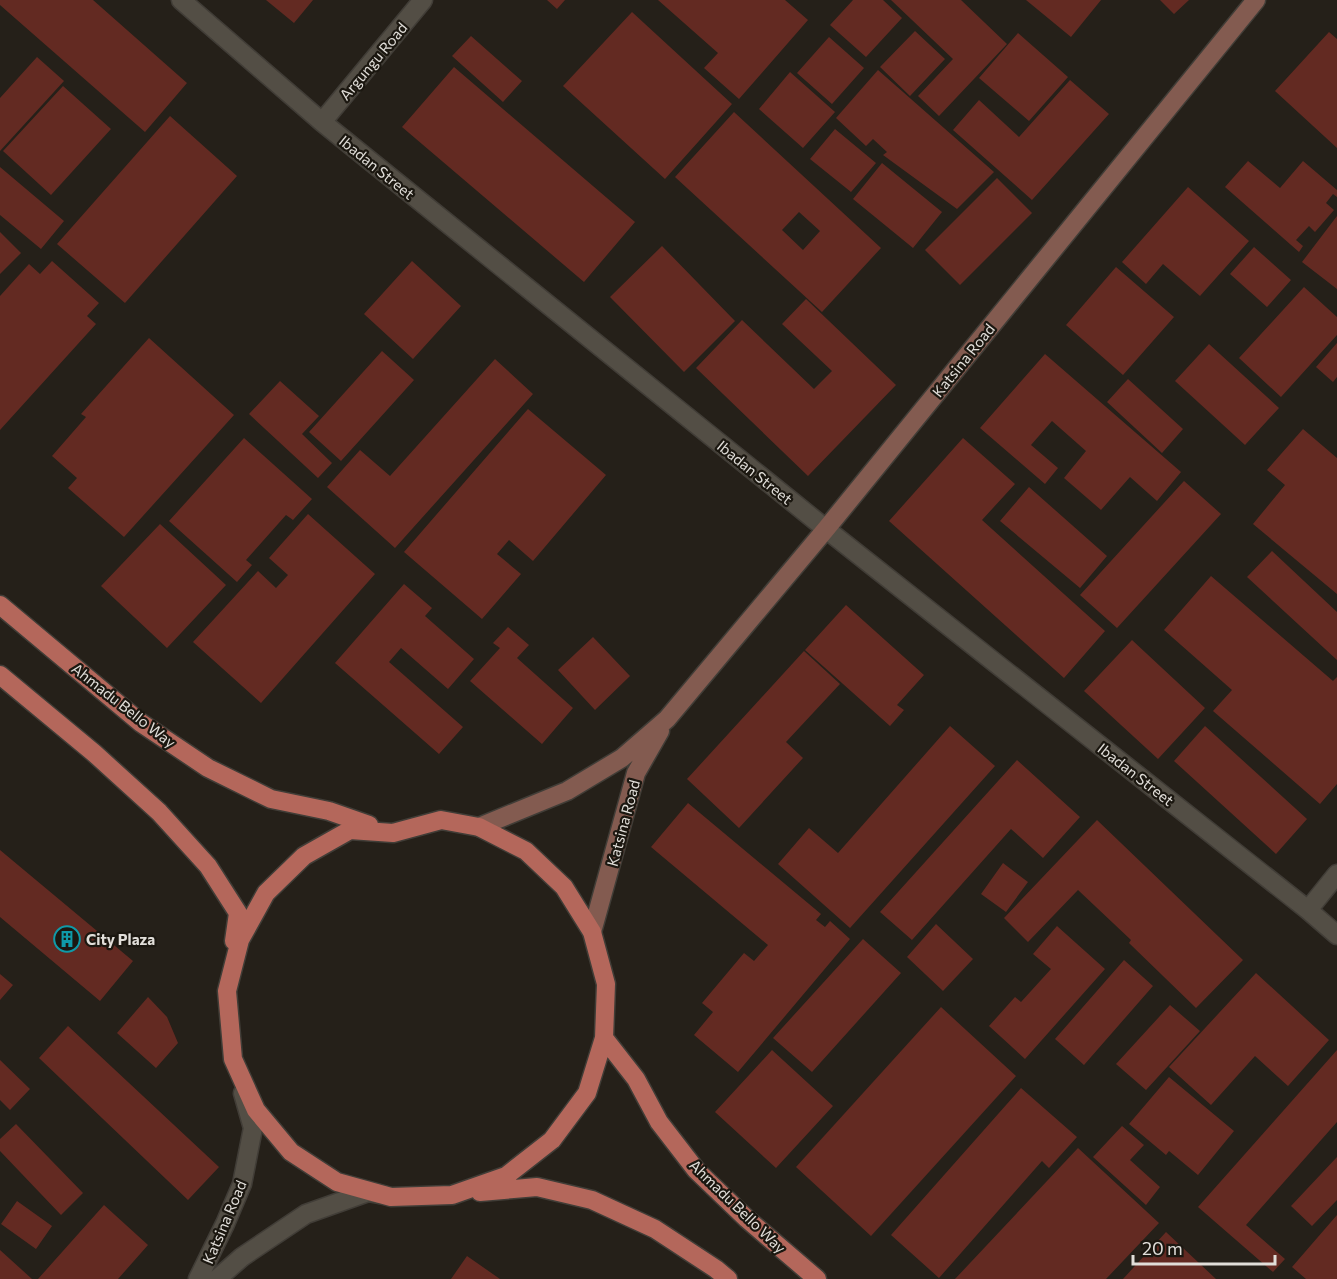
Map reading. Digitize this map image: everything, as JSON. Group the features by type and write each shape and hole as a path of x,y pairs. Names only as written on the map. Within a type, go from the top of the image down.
{"main road":[{"name":"Ahmadu Bello Way","path":"0,606 141,723 208,768 271,800 329,812 393,833"},
{"path":"0,675 94,753 159,812 208,866 238,913 227,991 233,1059 256,1110 291,1152 337,1182 391,1197 452,1195 537,1187 592,1200 655,1229 728,1279"},
{"path":"227,991 240,940 266,893 304,856 350,830 393,833 441,820 479,827 526,851 564,887 592,932 606,984 604,1038 587,1093 552,1140 506,1176 452,1195"},
{"name":"Ahmadu Bello Way","path":"604,1038 636,1079 659,1122 696,1170 747,1219 818,1279"}],"street":[{"name":"Ibadan Street","path":"181,0 322,122 826,529 1337,935"},
{"name":"Argungu Road","path":"322,122 423,0"},
{"name":"Katsina Road","path":"479,827 567,791 622,758 667,719 826,529 1257,0"},
{"name":"Katsina Road","path":"592,932 636,773 667,719"},
{"path":"1308,910 1337,874"},
{"name":"Katsina Road","path":"198,1279 242,1184 253,1128 233,1059"},
{"name":"Katsina Road","path":"218,1279 242,1257 306,1214 368,1192 391,1197"}],"building":[{"path":"0,0 93,0 187,83 145,132 0,5"},
{"path":"266,0 313,0 294,23"},
{"path":"547,0 565,0 557,9"},
{"path":"658,0 785,0 808,20 739,99 704,68 718,53"},
{"path":"853,0 883,0 902,18 866,57 830,25"},
{"path":"891,0 961,0 1007,44 939,116 918,96 953,59"},
{"path":"1026,0 1101,0 1071,37"},
{"path":"1160,0 1189,0 1174,14"},
{"path":"632,12 732,104 665,179 563,86"},
{"path":"915,31 945,59 910,96 880,67"},
{"path":"1329,32 1337,39 1337,148 1275,91"},
{"path":"1018,33 1068,77 1029,121 979,78"},
{"path":"471,36 522,81 503,102 452,56"},
{"path":"829,37 864,68 832,104 797,73"},
{"path":"37,57 64,81 0,151 0,98"},
{"path":"454,67 635,222 584,282 402,127"},
{"path":"878,70 994,172 957,209 883,155 887,152 873,139 866,146 836,118"},
{"path":"790,72 835,112 803,148 759,109"},
{"path":"1070,80 1109,114 1032,200 953,130 979,100 1019,137"},
{"path":"63,86 111,129 51,195 3,151"},
{"path":"734,112 881,248 822,312 675,177","holes":["799,212 820,231 803,250 782,230"]},
{"path":"170,116 237,176 125,303 57,244"},
{"path":"835,129 876,163 851,192 810,159"},
{"path":"1248,161 1280,188 1303,161 1337,190 1337,197 1333,194 1326,203 1334,210 1315,232 1309,226 1296,240 1303,246 1299,252 1225,187"},
{"path":"882,163 942,212 913,248 853,199"},
{"path":"0,167 64,221 41,249 0,215"},
{"path":"997,178 1032,213 960,285 925,250"},
{"path":"1188,187 1249,241 1200,296 1163,264 1146,284 1122,262"},
{"path":"1337,216 1337,289 1302,262"},
{"path":"0,232 21,253 0,274"},
{"path":"662,246 735,321 684,372 610,297"},
{"path":"1254,247 1291,280 1267,307 1230,274"},
{"path":"52,261 99,303 87,316 96,324 0,430 0,296 29,264 40,274"},
{"path":"412,261 461,306 413,359 364,314"},
{"path":"1116,267 1174,317 1123,375 1066,325"},
{"path":"1304,287 1337,317 1337,335 1281,397 1239,358"},
{"path":"806,299 896,385 808,476 696,368 742,320 814,389 832,371 782,324"},
{"path":"149,338 234,415 124,537 68,488 77,478 52,456 86,417 81,414"},
{"path":"1337,343 1337,377 1333,382 1316,367"},
{"path":"1209,344 1279,408 1245,445 1175,381"},
{"path":"382,351 414,380 341,461 309,432"},
{"path":"1045,354 1181,472 1157,501 1130,477 1101,510 1064,478 1086,451 1052,421 1031,445 1058,468 1045,484 980,428"},
{"path":"495,359 533,394 395,548 327,487 360,450 390,476"},
{"path":"1128,379 1183,429 1162,453 1107,402"},
{"path":"280,381 319,416 302,434 332,463 318,478 249,414"},
{"path":"528,409 606,475 533,561 509,540 497,554 521,574 482,619 404,552"},
{"path":"1303,429 1337,458 1337,594 1253,524 1285,485 1267,470"},
{"path":"244,438 312,499 293,520 286,515 246,560 252,565 237,582 169,521"},
{"path":"963,438 1015,484 982,520 1105,631 1064,678 889,521"},
{"path":"1184,481 1221,514 1117,628 1080,595"},
{"path":"1029,487 1107,556 1080,588 1000,521"},
{"path":"308,514 375,574 261,703 193,642 258,571 276,588 288,575 269,558"},
{"path":"160,524 226,585 167,648 101,586"},
{"path":"1272,551 1337,612 1337,660 1247,577"},
{"path":"1211,576 1333,681 1337,677 1337,784 1320,804 1213,711 1232,690 1164,630"},
{"path":"404,584 432,608 425,616 474,659 448,689 401,648 389,662 463,727 439,754 335,663"},
{"path":"846,605 924,675 897,705 904,710 890,726 805,650"},
{"path":"508,627 529,645 517,658 573,708 542,744 470,681 500,648 493,643"},
{"path":"593,637 630,676 595,710 558,670"},
{"path":"1132,640 1205,708 1158,759 1084,691"},
{"path":"804,651 840,684 786,742 803,758 739,828 687,779"},
{"path":"950,726 995,766 850,928 778,864 809,828 838,853"},
{"path":"1205,726 1307,819 1276,854 1174,761"},
{"path":"1017,760 1080,817 1043,858 1011,829 912,940 880,912"},
{"path":"688,803 821,914 816,920 825,927 830,921 850,939 738,1072 694,1035 713,1012 702,1003 744,953 754,961 768,945 651,847"},
{"path":"1097,820 1243,960 1196,1008 1129,943 1131,940 1078,890 1028,942 1004,918"},
{"name":"City Plaza","path":"0,850 133,961 100,1001 0,917"},
{"path":"1003,863 1028,882 1006,912 981,894"},
{"path":"936,924 973,959 943,991 907,957"},
{"path":"1057,926 1105,969 1025,1059 989,1026 1015,997 1021,1002 1051,969 1033,954"},
{"path":"863,939 901,973 812,1072 773,1038"},
{"path":"1124,960 1153,986 1084,1065 1055,1039"},
{"path":"1256,973 1329,1040 1288,1086 1255,1056 1211,1105 1169,1067"},
{"path":"0,974 13,985 0,1000"},
{"path":"148,997 167,1017 178,1043 156,1068 117,1033"},
{"path":"1170,1005 1200,1031 1146,1090 1116,1064"},
{"path":"941,1007 1016,1076 871,1236 796,1167"},
{"path":"68,1026 219,1167 188,1200 39,1058"},
{"path":"772,1050 833,1106 776,1168 715,1112"},
{"path":"1337,1050 1337,1122 1246,1225 1285,1259 1273,1272 1198,1207"},
{"path":"0,1060 30,1089 10,1110 0,1100"},
{"path":"1169,1077 1234,1131 1198,1175 1169,1151 1166,1155 1129,1124"},
{"path":"1021,1088 1077,1137 1049,1168 1042,1161 939,1278 891,1235"},
{"path":"16,1124 83,1193 61,1215 0,1151 0,1139"},
{"path":"1122,1126 1144,1145 1130,1160 1160,1187 1146,1205 1093,1157"},
{"path":"1078,1148 1159,1223 1106,1279 955,1279"},
{"path":"1337,1157 1337,1200 1312,1226 1291,1206"},
{"path":"17,1201 52,1226 36,1249 1,1224"},
{"path":"104,1205 148,1245 118,1279 38,1279"},
{"path":"1337,1215 1337,1279 1306,1279 1292,1267"},
{"path":"1166,1232 1216,1279 1123,1279"},
{"path":"0,1250 32,1279 0,1279"},
{"path":"467,1256 500,1279 451,1279"}],"place":[{"name":"City Plaza","path":"67,939"}]}
